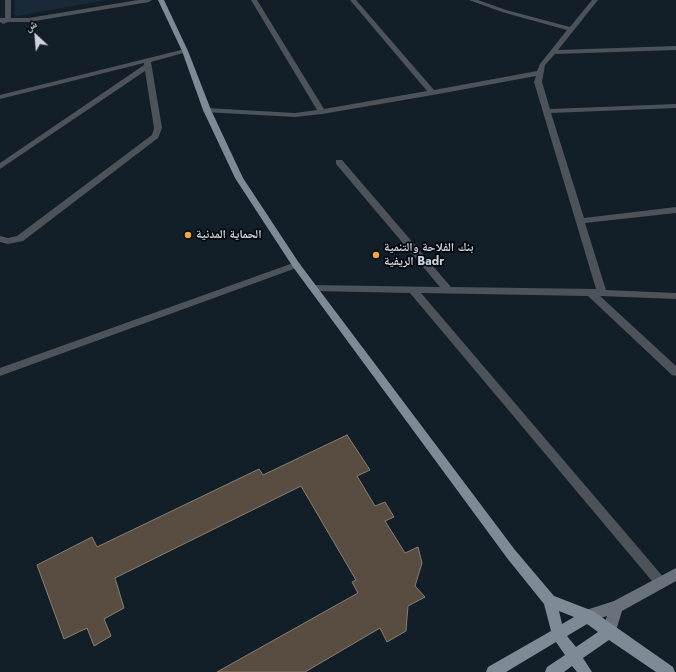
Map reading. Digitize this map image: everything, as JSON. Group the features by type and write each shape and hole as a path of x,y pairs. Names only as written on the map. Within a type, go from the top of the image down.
{"main road":[{"path":"161,0 185,51 207,110 239,178 296,265 511,554 550,601 558,634 585,672"},
{"path":"550,601 588,616 668,672"},
{"path":"493,672 588,616"},
{"path":"552,672 609,632"}],"street":[{"path":"8,0 8,19"},
{"path":"0,20 29,20 149,0"},
{"path":"254,0 322,112"},
{"path":"353,0 433,93"},
{"path":"472,0 504,11 571,29"},
{"path":"596,0 542,65 538,82 602,293"},
{"path":"0,24 8,19"},
{"path":"554,52 676,48"},
{"path":"0,97 148,63 185,51"},
{"path":"0,166 148,63"},
{"path":"0,239 8,241 20,239 155,136 158,128 148,63"},
{"path":"207,110 295,115 322,112 539,73"},
{"path":"547,112 676,106"},
{"path":"340,162 448,290"},
{"path":"580,221 676,210"},
{"path":"0,372 296,265"},
{"path":"313,288 589,292 676,296"},
{"path":"412,289 661,583"},
{"path":"589,292 676,372"},
{"path":"588,616 617,607 676,574"},
{"path":"609,632 617,607"}],"shaded area":[{"path":"15,0 106,0 18,16 14,15"}],"building":[{"path":"347,435 370,470 357,476 375,506 385,502 394,517 385,521 405,553 418,547 422,563 415,586 425,597 408,606 406,631 387,642 380,628 305,672 217,672 358,593 352,582 356,580 301,486 115,578 124,608 104,619 111,636 94,646 87,628 64,639 37,565 92,537 97,547 259,469 263,475"}],"place":[{"name":"الحماية المدنية","path":"188,235"},
{"name":"بنك الفلاحة والتنمية الريفية Badr","path":"376,255"}]}
